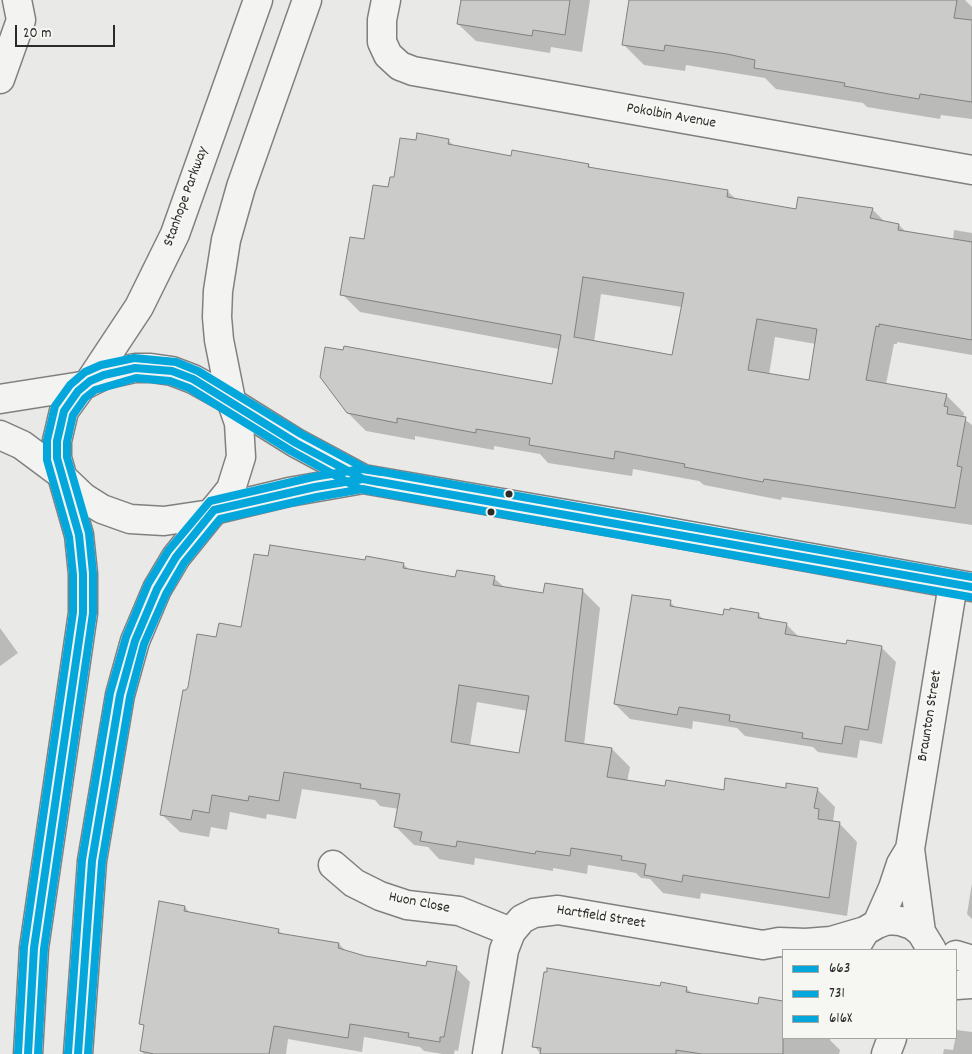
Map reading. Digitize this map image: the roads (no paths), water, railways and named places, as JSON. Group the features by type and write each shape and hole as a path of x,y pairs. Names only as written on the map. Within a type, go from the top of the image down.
{"street":[{"path":"0,79 20,20 17,0"},
{"name":"Stanhope Parkway","path":"86,383 139,307 175,234 258,0"},
{"path":"78,1054 92,861 120,695 135,642 157,589 176,557 231,488 241,457 240,431 219,340 217,317 218,292 226,240 247,170 307,0"},
{"name":"Pokolbin Avenue","path":"386,0 382,20 382,42 388,55 400,66 427,75 972,170"},
{"path":"0,399 86,383 104,375 134,368 172,371 193,379 232,401 296,442 363,479 641,527 962,586"},
{"path":"28,1054 34,948 83,613 83,574 79,535 57,458 60,426 64,411 86,383"},
{"path":"0,435 22,445 62,476 83,497 102,510 130,519 164,521 213,512 289,492 363,479"},
{"name":"Braunton Street","path":"865,935 893,888 901,864 910,849 962,586"},
{"name":"Braunton Street","path":"910,849 932,944"},
{"name":"Huon Close","path":"333,865 354,883 380,896 406,905 459,911 510,932"},
{"name":"Hartfield Street","path":"510,932 522,918 534,913 558,910 773,950 779,942 806,943 831,941 865,935 888,920 912,924 932,944"},
{"path":"487,1054 504,950 510,932"},
{"path":"957,955 972,960"},
{"path":"957,985 972,984"},
{"path":"870,1039 871,1054"},
{"path":"886,1054 892,1039"}]}
